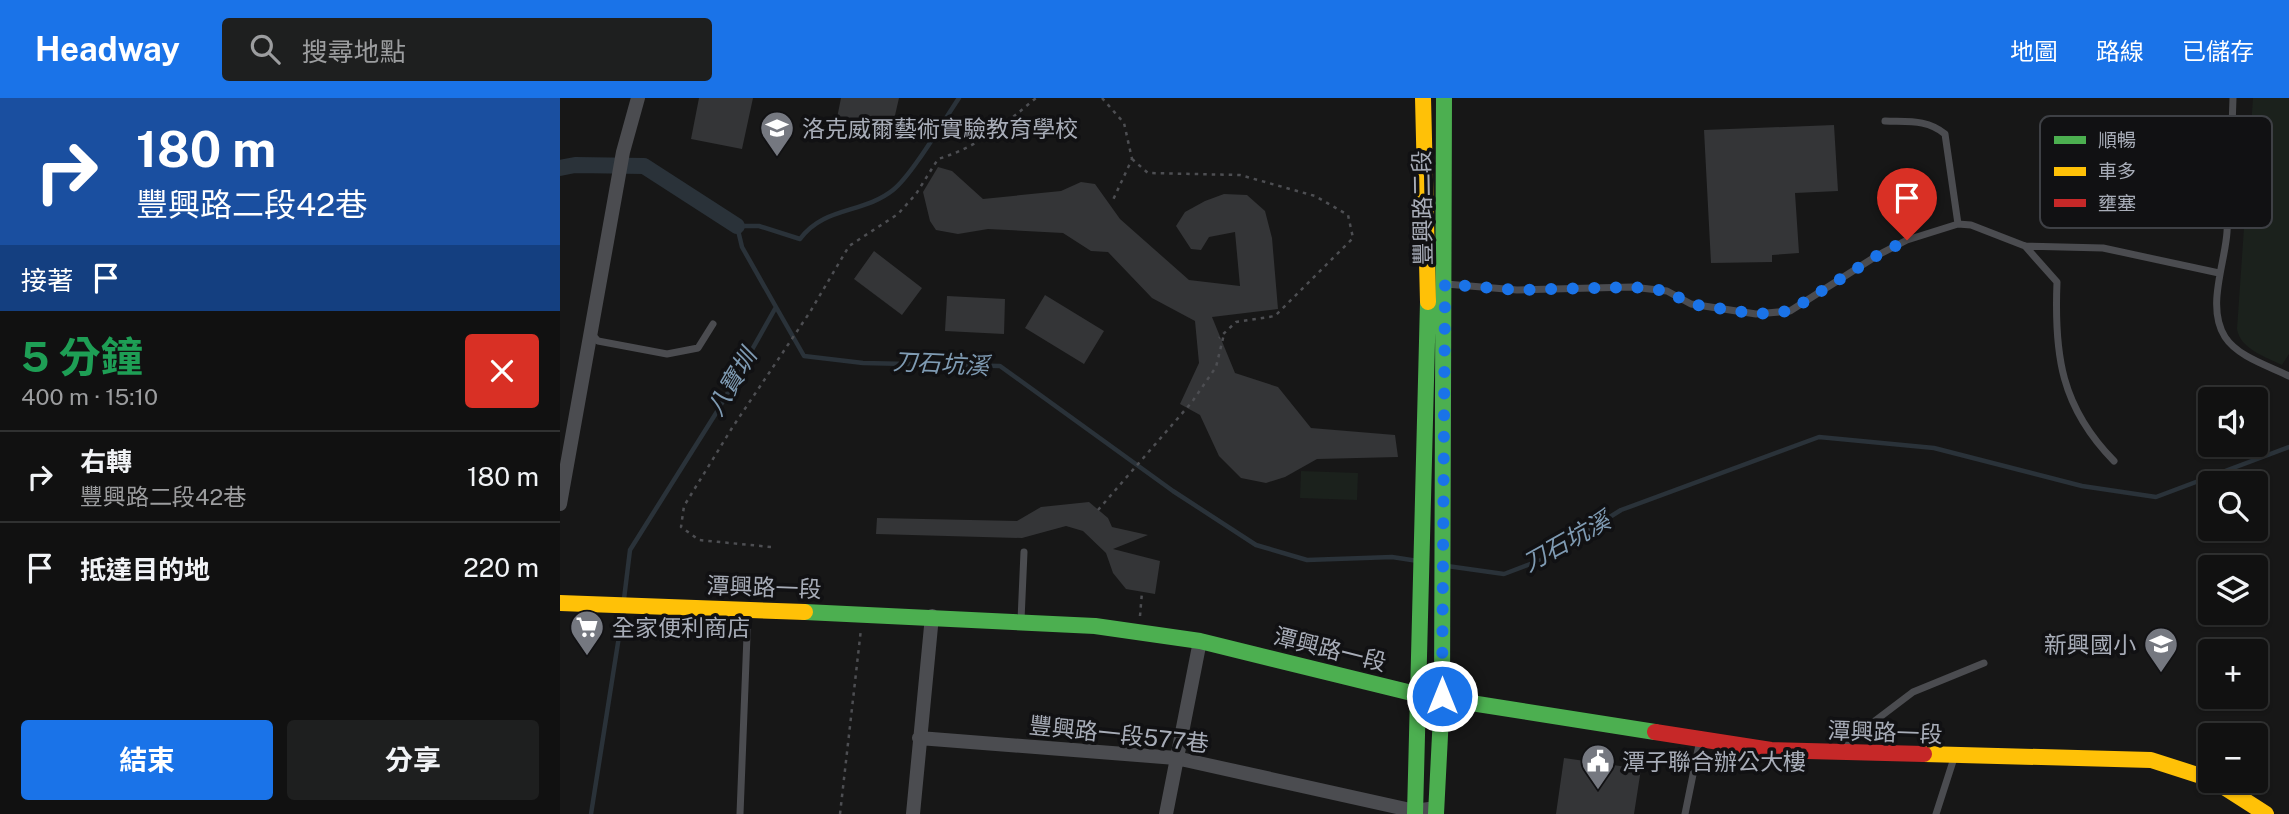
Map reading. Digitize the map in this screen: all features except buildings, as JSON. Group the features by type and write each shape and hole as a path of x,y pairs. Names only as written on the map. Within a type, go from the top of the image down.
{"street":[{"path":"560,504 623,152 638,98"},
{"name":"豐興路二段","path":"1415,812 1420,695 1428,283 1423,98"},
{"name":"豐興路二段","path":"1436,811 1442,696 1444,98"},
{"name":"潭興路一段","path":"560,603 1021,620 1139,632 1200,641 1420,695 1442,696 1770,750 1954,757 2151,760 2198,775"},
{"path":"913,814 932,616"},
{"path":"1166,814 1200,641"},
{"name":"豐興路一段577巷","path":"919,738 1176,758 1415,812 1436,811"},
{"name":"潭興路一段","path":"2233,793 2266,814"}],"lane":[{"path":"2232,116 2233,98"},
{"path":"1885,121 1924,122 1945,134 1958,224"},
{"path":"1428,283 1517,290 1632,287 1667,291 1691,304 1756,314 1790,311 1878,255 1907,240 1958,224 1971,225 2025,246 2103,248 2219,272"},
{"path":"2227,228 2219,272 2218,309 2224,336 2246,354 2289,376"},
{"path":"2025,246 2057,282 2059,362 2074,406 2095,441 2114,461"},
{"path":"590,331 598,341 677,353 698,348 712,324"},
{"path":"1021,620 1024,552"},
{"path":"740,814 748,610"},
{"path":"1844,752 1851,738 1913,692 1984,663"},
{"path":"1685,814 1700,740"},
{"path":"1936,814 1954,757"}],"path":[{"path":"771,547 699,540 681,527 684,506 810,312 849,246 898,215 916,194 938,159 959,153 996,133 1036,98"},
{"path":"1102,98 1124,123 1132,159 1148,173 1240,175 1315,196 1348,215 1353,238 1275,316 1236,322 1219,338"},
{"path":"1113,200 1132,159"},
{"path":"1098,510 1168,432 1216,367 1224,334"},
{"path":"1139,632 1142,592"},
{"path":"840,814 861,613"}],"shaded area":[{"path":"2253,98 2289,98 2289,354 2282,365 2248,347 2237,329 2244,228 2272,228 2272,116 2252,116"},
{"path":"1301,471 1358,473 1357,500 1300,498"}],"waterway":[{"name":"八寶圳","path":"624,599 630,550 718,410 776,307 742,247 737,226 759,226 800,239 820,221 881,198 901,183 959,98"},
{"name":"刀石坑溪","path":"560,168 575,165 644,166 737,226"},
{"name":"刀石坑溪","path":"776,307 804,356 863,363 1000,366 1173,491 1256,545 1307,560 1392,557 1418,561"},
{"name":"刀石坑溪","path":"1447,566 1504,574 1541,560 1621,510 1819,437 1934,448 2082,486 2156,497 2289,447"},
{"name":"八寶圳","path":"591,814 623,611"}],"traffic: fast":[{"path":"1436,814 1442,696 1444,98"},
{"path":"1415,814 1428,302"},
{"path":"805,612 1095,626 1200,641 1420,695 1655,732"}],"traffic: slow":[{"path":"1423,98 1428,302"},
{"path":"560,603 805,612"},
{"path":"1924,754 2151,760 2198,775"},
{"path":"2233,793 2266,814"}],"traffic: jam":[{"path":"1655,732 1771,750 1924,754"}],"place":[{"name":"洛克威爾藝術實驗教育學校","path":"777,158"},
{"name":"全家便利商店","path":"587,657"},
{"name":"新興國小","path":"2161,674"},
{"name":"潭子聯合辦公大樓","path":"1598,791"}],"route":[{"path":"1442,696 1445,284 1517,290 1632,287 1667,291 1691,304 1756,314 1790,311 1818,291 1907,240"}]}
